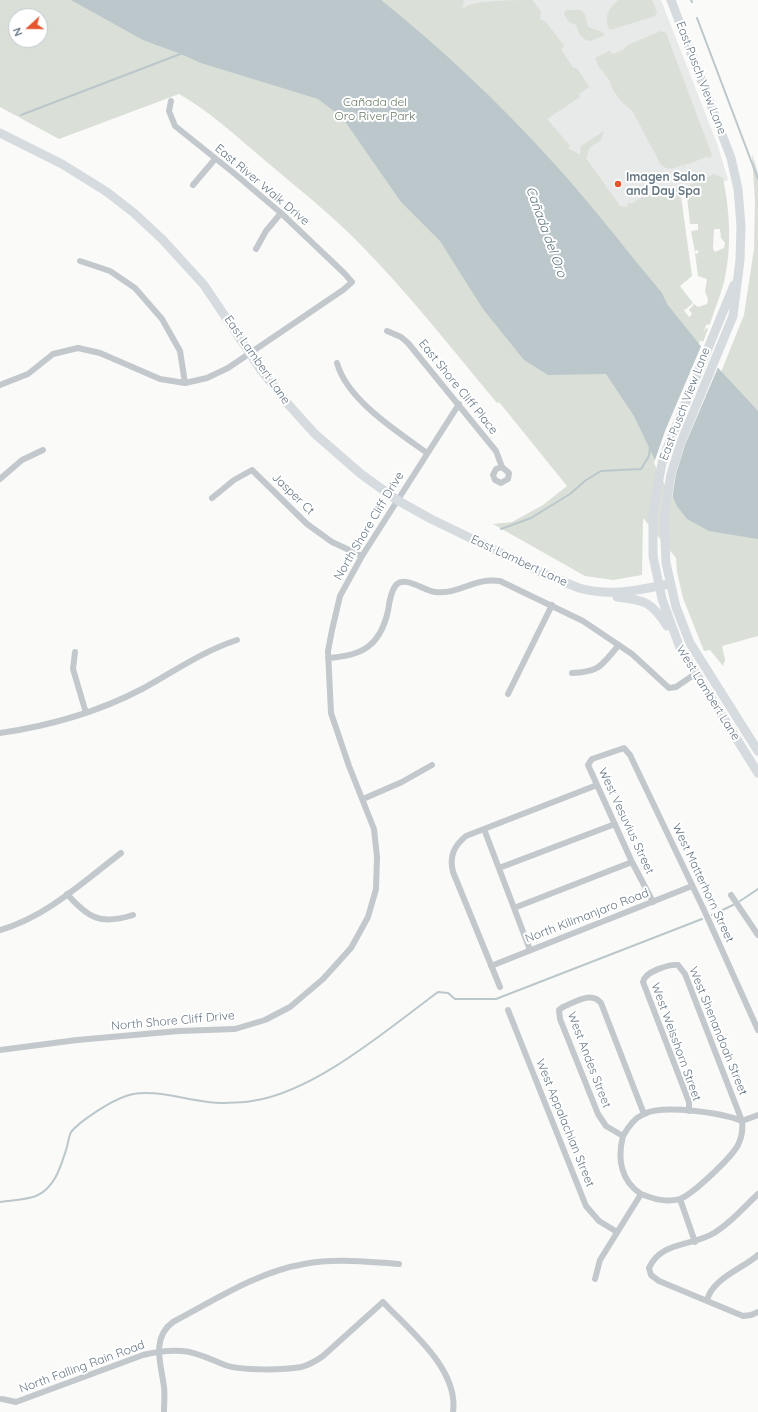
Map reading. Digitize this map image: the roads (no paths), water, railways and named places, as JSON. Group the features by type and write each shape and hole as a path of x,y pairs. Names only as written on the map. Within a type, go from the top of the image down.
{"main road":[{"name":"East Pusch View Lane","path":"669,580 664,545 664,517 671,474 679,446 733,316 738,274 741,226 740,199 735,172 727,145 671,0"},
{"name":"East Lambert Lane","path":"0,133 62,164 107,192 134,213 185,262 204,285 276,390 315,434 356,471 397,500 431,519 549,576 578,588 596,592 625,592 658,586 669,580"},
{"name":"East Pusch View Lane","path":"658,586 655,569 653,522 660,471 670,437 738,274"},
{"name":"West Lambert Lane","path":"669,580 676,607 690,643 758,751"},
{"name":"West Lambert Lane","path":"658,586 665,611 680,648 758,773"},
{"path":"596,592 609,596 637,599 648,603 658,613 680,648"},
{"path":"717,708 724,710 748,746 758,751"}],"street":[{"name":"East River Walk Drive","path":"171,101 169,111 175,126 281,214 352,282 249,352"},
{"path":"193,185 215,159"},
{"path":"256,249 266,231 281,214"},
{"path":"80,261 110,271 135,288 162,319 180,351 185,384"},
{"name":"East Shore Cliff Place","path":"387,331 401,337 408,343 496,451 502,467"},
{"path":"0,385 28,374 53,354 78,348 100,353 160,379 185,384 207,378 228,368 249,352"},
{"path":"338,364 343,378 362,401 427,453"},
{"name":"North Shore Cliff Drive","path":"0,1050 77,1040 172,1032 235,1029 265,1020 290,1007 323,979 346,953 368,917 376,889 377,857 374,829 349,766 331,713 328,651 340,596 362,556 459,404"},
{"path":"0,479 22,460 43,450"},
{"name":"Jasper Ct","path":"212,498 234,480 252,470 307,524 332,542 362,556"},
{"path":"328,658 350,655 363,651 373,643 381,633 396,584 411,582 420,588 435,592 454,590 481,580 496,580 583,620 619,645 669,688 676,687 695,674"},
{"path":"508,694 552,605"},
{"path":"0,734 38,726 105,707 141,689 217,646 237,640"},
{"path":"572,673 597,670 619,645"},
{"path":"75,652 73,669 86,713"},
{"name":"West Vesuvius Street","path":"624,748 590,761 589,769 632,862 653,902"},
{"name":"West Matterhorn Street","path":"624,748 630,755 758,1030"},
{"path":"363,799 402,782 432,766"},
{"path":"500,987 453,872 452,855 456,845 466,836 596,785"},
{"path":"499,868 615,824"},
{"path":"484,829 530,950"},
{"path":"0,930 19,925 49,908 121,853"},
{"path":"514,908 632,862"},
{"name":"North Kilimanjaro Road","path":"491,966 692,886"},
{"path":"67,894 79,909 98,918 108,921 133,915"},
{"path":"731,895 758,935"},
{"name":"West Shenandoah Street","path":"643,980 647,975 673,964 683,968 742,1121"},
{"name":"West Weisshorn Street","path":"643,980 643,987 689,1102 689,1111"},
{"name":"West Andes Street","path":"623,1136 606,1126 598,1114 560,1019 559,1010 590,996 597,999 601,1003 644,1114"},
{"name":"West Appalachian Street","path":"508,1010 586,1206 599,1221 617,1232"},
{"path":"742,1121 741,1135 734,1151 694,1190 680,1198 668,1201 657,1200 641,1194 630,1186 622,1170 620,1148 623,1136 631,1124 644,1114 659,1110 689,1111 730,1116 742,1121 758,1115"},
{"path":"595,1279 600,1260 641,1194"},
{"path":"758,1194 716,1232 694,1242 664,1250 651,1263 649,1272 659,1280 743,1316 758,1312"},
{"path":"680,1198 694,1242"},
{"path":"707,1300 709,1292 715,1285 758,1255"},
{"path":"164,1412 164,1389 159,1351 162,1334 166,1327 173,1322 245,1284 267,1275 303,1264 322,1261 347,1260 399,1264"},
{"name":"North Falling Rain Road","path":"2,1399 16,1402 142,1354 159,1351 182,1351 198,1354 226,1365 239,1368 301,1367 314,1362 323,1356 383,1302 445,1372 453,1392 453,1412"}],"water":[{"name":"Cañada del Oro","path":"71,0 381,0 468,76 509,116 564,174 662,293 667,304 720,370 758,411 758,539 709,531 687,519 677,506 634,416 606,374 548,375 524,360 483,309 440,241 401,202 342,117 318,99 201,63 143,40"}],"waterway":[{"path":"697,18 758,179"},
{"path":"21,115 183,53"},
{"path":"501,529 531,518 570,494 586,480 601,471 641,469 649,456 650,447"},
{"path":"740,901 758,889"},
{"path":"712,915 733,905"},
{"path":"0,1202 28,1198 43,1192 57,1175 71,1132 89,1117 120,1098 137,1093 148,1093 213,1103 225,1103 249,1102 276,1095 301,1085 350,1057 438,992 448,993 455,999 496,999 702,919"}],"place":[{"name":"Imagen Salon and Day Spa","path":"618,184"}],"park label":[{"name":"Cañada del Oro River Park","path":"375,109"}]}
